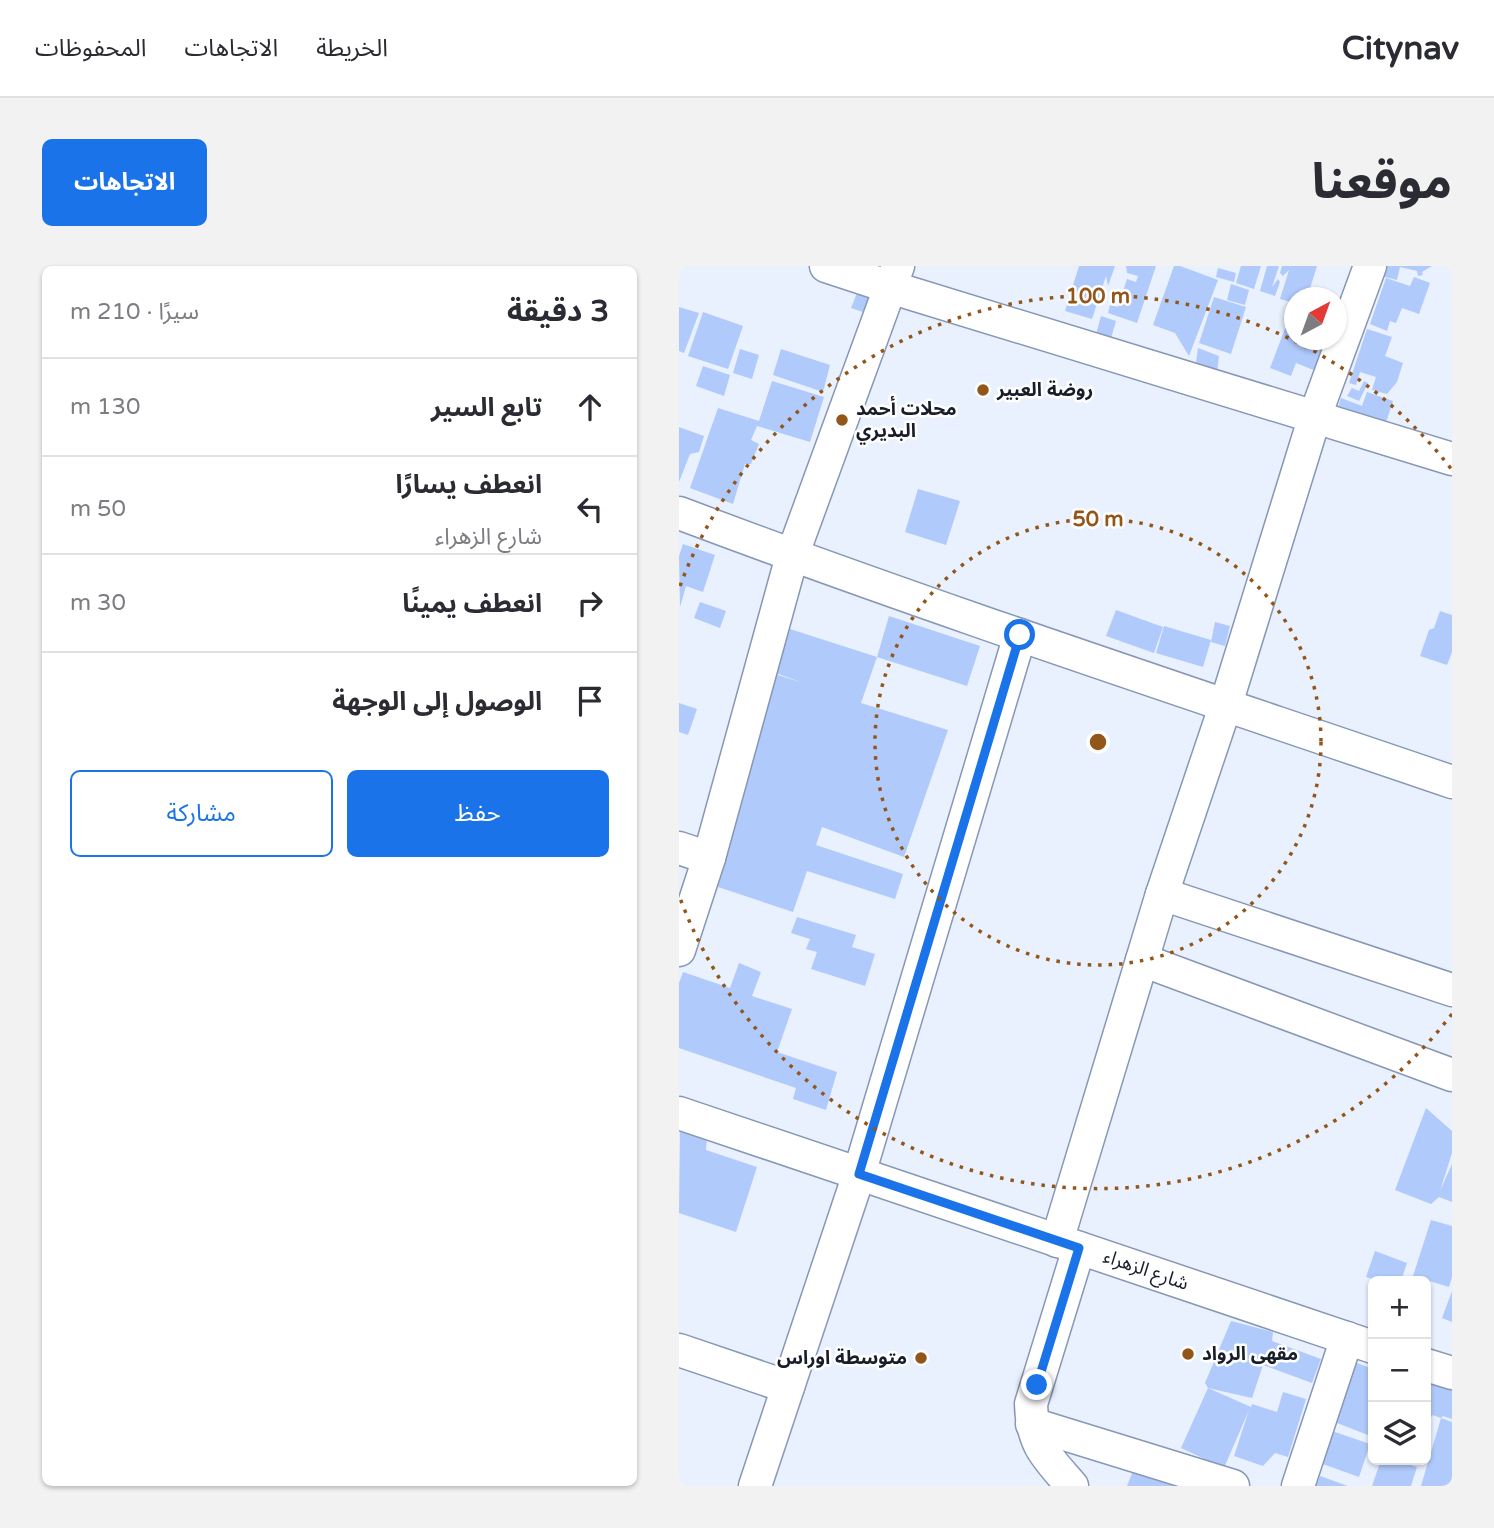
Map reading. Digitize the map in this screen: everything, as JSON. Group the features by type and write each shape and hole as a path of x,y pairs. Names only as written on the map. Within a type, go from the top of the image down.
{"street":[{"path":"826,266 894,277 1452,459"},
{"path":"1072,1486 1038,1443 1032,1424 1031,1404 1068,1244 1142,960 1162,894 1226,704 1315,416 1370,266"},
{"path":"679,950 709,858 792,556 894,277"},
{"path":"679,513 792,556 1452,782"},
{"path":"755,1486 859,1174 1020,635"},
{"path":"679,848 709,858"},
{"path":"1162,894 1452,989"},
{"path":"1142,960 1452,1075"},
{"name":"شارع الزهراء","path":"679,1113 1360,1343"},
{"path":"1298,1486 1360,1343"},
{"path":"679,1350 788,1387"},
{"path":"1431,1367 1452,1373"},
{"path":"1032,1424 1233,1486"}],"building":[{"path":"1079,266 1115,266 1108,286 1106,276 1092,319 1065,311"},
{"path":"1126,266 1156,266 1137,323 1108,313 1110,305 1118,307 1127,279 1136,282 1138,276 1127,273"},
{"path":"1174,266 1218,280 1189,356 1175,333 1153,325"},
{"path":"1241,266 1261,266 1254,289 1236,283"},
{"path":"1267,266 1279,266 1272,287 1278,279 1280,282 1275,296 1260,291"},
{"path":"1282,266 1317,266 1310,287 1284,287 1284,300 1280,299 1289,270 1283,276 1280,273"},
{"path":"1379,266 1432,266 1418,276 1417,271 1400,267 1397,280 1377,275"},
{"path":"1218,268 1236,273 1234,282 1216,277"},
{"path":"1414,277 1430,283 1419,314 1402,308 1396,323 1390,321 1387,331 1370,324 1386,278 1410,286"},
{"path":"1231,284 1249,290 1245,305 1227,300"},
{"path":"857,293 875,299 869,314 851,308"},
{"path":"1214,297 1246,307 1231,354 1199,343"},
{"path":"679,307 699,313 684,353 679,351"},
{"path":"703,312 743,326 728,369 688,356"},
{"path":"1101,316 1116,321 1110,342 1095,338"},
{"path":"1367,329 1392,337 1385,356 1403,363 1397,382 1387,394 1372,390 1376,377 1360,372 1356,385 1349,383"},
{"path":"1284,331 1284,350 1330,350 1321,373 1296,363 1291,376 1270,368"},
{"path":"1198,348 1219,356 1217,373 1188,369 1189,361 1196,363"},
{"path":"740,349 759,355 752,379 733,373"},
{"path":"781,349 830,365 823,392 773,375"},
{"path":"703,366 730,375 724,396 696,386"},
{"path":"772,381 824,397 810,442 757,426 751,440 759,444 751,464 745,464 733,504 690,488 718,408 759,421"},
{"path":"1364,381 1368,383 1359,401 1347,396 1352,388 1359,391"},
{"path":"1367,392 1393,401 1383,432 1335,416 1341,398 1362,406"},
{"path":"679,427 704,436 699,452 690,454 679,482"},
{"path":"918,489 960,501 946,545 905,532"},
{"path":"683,544 715,555 703,592 686,586 680,607 679,556"},
{"path":"700,602 726,611 720,628 694,618"},
{"path":"1116,610 1163,627 1154,653 1106,636"},
{"path":"1440,611 1452,615 1452,652 1447,665 1420,656 1429,630 1434,628"},
{"path":"889,616 980,646 967,686 877,657"},
{"path":"1215,622 1230,626 1225,646 1211,642"},
{"path":"1164,626 1211,640 1203,667 1156,653"},
{"path":"790,629 877,657 861,703 948,730 904,857 822,827 816,845 903,874 895,899 807,871 793,912 706,883 775,674 803,683 776,673"},
{"path":"679,703 697,709 688,735 679,732"},
{"path":"797,917 856,935 852,947 875,954 865,986 811,969 817,952 806,949 810,939 791,933"},
{"path":"739,963 761,972 752,996 792,1009 777,1052 837,1072 826,1110 793,1099 796,1088 679,1048 679,983 683,972 730,988"},
{"path":"1426,1108 1452,1131 1452,1153 1440,1191 1452,1164 1452,1202 1439,1197 1431,1204 1395,1190"},
{"path":"680,1128 707,1136 706,1150 757,1167 736,1232 679,1213"},
{"path":"1431,1220 1452,1226 1452,1277 1449,1287 1431,1282 1431,1276 1413,1276"},
{"path":"1375,1251 1407,1263 1403,1276 1366,1277"},
{"path":"1452,1291 1452,1322 1442,1318"},
{"path":"1231,1321 1273,1332 1272,1341 1321,1359 1312,1383 1263,1365 1252,1398 1208,1388 1205,1383"},
{"path":"1354,1362 1368,1367 1368,1435 1332,1421"},
{"path":"1431,1383 1452,1390 1452,1419 1432,1415 1431,1418"},
{"path":"1208,1388 1251,1407 1252,1404 1277,1412 1283,1392 1306,1399 1288,1457 1275,1453 1263,1466 1234,1456 1249,1410 1224,1468 1181,1448"},
{"path":"1441,1418 1452,1422 1452,1486 1421,1486 1427,1465 1431,1465 1431,1452"},
{"path":"1329,1430 1368,1443 1359,1477 1317,1462"},
{"path":"1379,1465 1417,1467 1411,1486 1372,1486"},
{"path":"1133,1471 1174,1486 1127,1486"},
{"path":"1320,1476 1348,1486 1316,1486"}],"place":[{"name":"روضة العبير","path":"983,390"},
{"name":"محلات أحمد البديري","path":"842,420"},
{"name":"مقهى الرواد","path":"1188,1354"},
{"name":"متوسطة اوراس","path":"921,1358"}],"route":[{"path":"1020,635 859,1174 1079,1248 1037,1385"}]}
